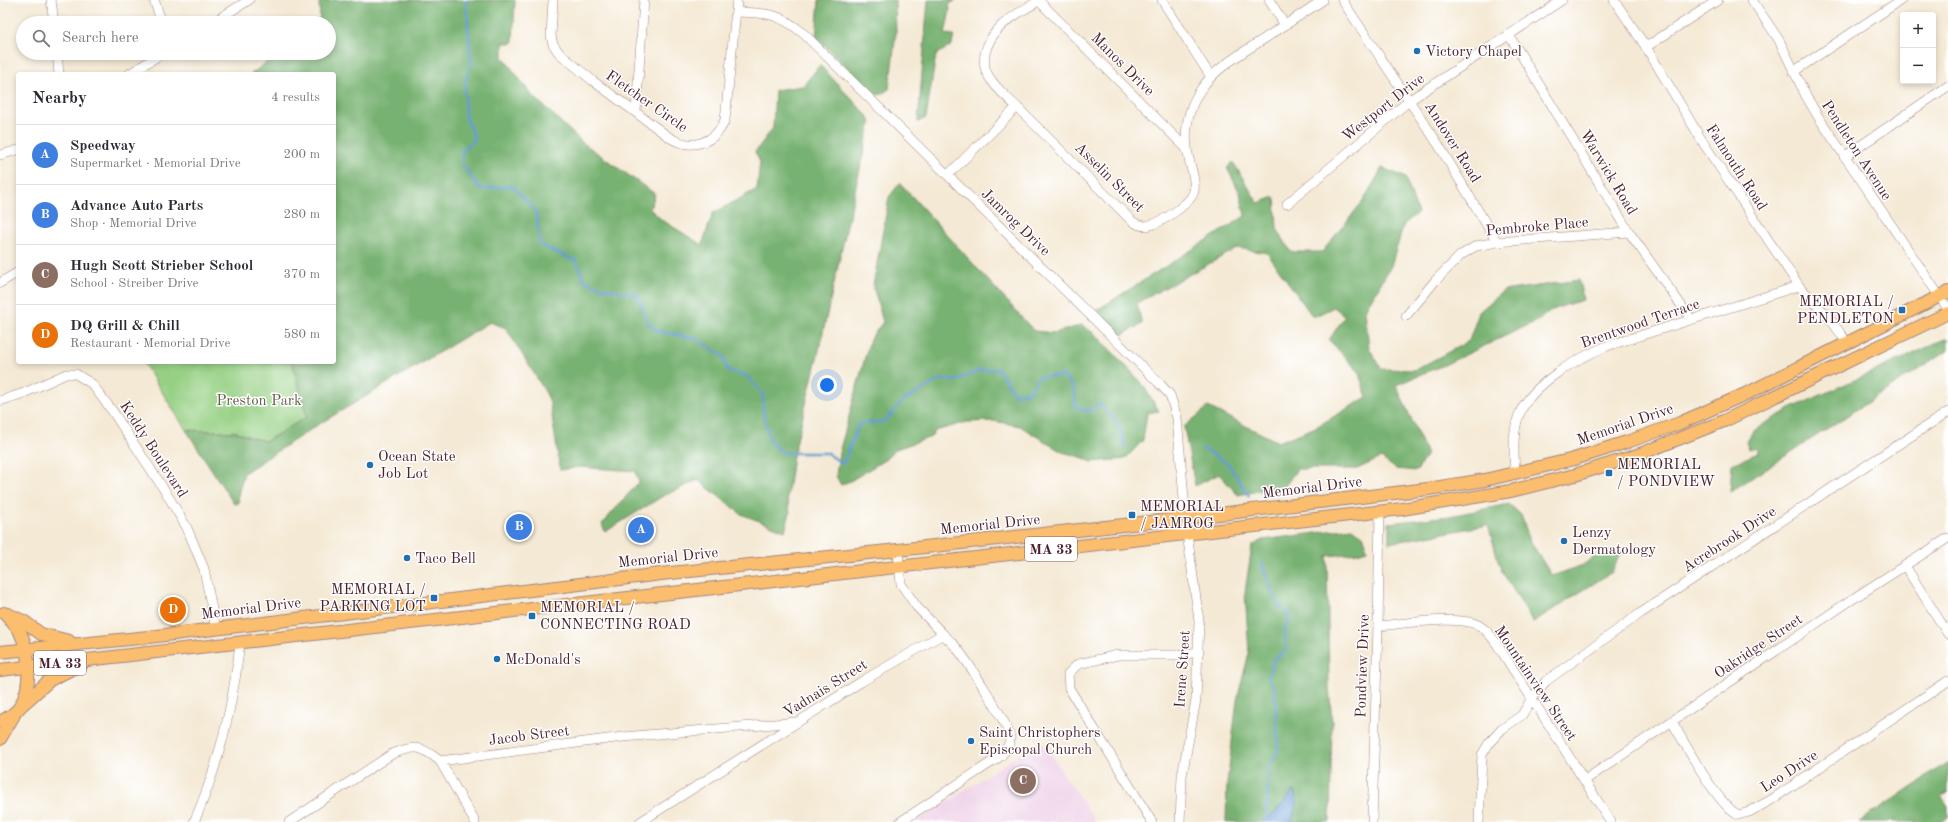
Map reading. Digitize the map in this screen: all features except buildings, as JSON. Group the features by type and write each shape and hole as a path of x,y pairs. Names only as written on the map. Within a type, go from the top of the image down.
{"main road":[{"name":"Memorial Drive","path":"0,652 216,629 440,600 661,574 898,550 1186,518 1428,489 1515,474 1602,450 1680,423 1744,395 1944,294"},
{"name":"Memorial Drive","path":"0,670 1380,512 1511,491 1575,475 1635,456 1731,418 1948,313"},
{"path":"440,600 445,619"},
{"path":"2,611 25,622 41,634 84,643"},
{"path":"0,739 18,709 27,686 26,649 17,628 2,611"},
{"path":"0,722 18,709 56,676 96,659"}],"street":[{"path":"51,0 53,16"},
{"path":"154,0 160,16"},
{"path":"223,16 249,0"},
{"name":"Fletcher Circle","path":"553,0 550,31 552,40 564,59 669,137 682,144 696,144 718,132 725,120 737,0"},
{"path":"636,111 644,0"},
{"name":"Asselin Street","path":"1040,0 1000,26 990,40 985,54 984,64 987,74 1017,107 1132,221 1139,225 1147,226 1180,208 1192,196 1194,181 1186,148 1186,134 1190,112 1197,96 1210,77 1237,56 1323,0"},
{"name":"Manos Drive","path":"1040,0 1186,148"},
{"path":"1162,0 1210,77"},
{"path":"1269,0 1285,25"},
{"name":"Andover Road","path":"1342,0 1410,100 1467,190 1497,242"},
{"name":"Westport Drive","path":"1287,204 1410,100 1562,0"},
{"name":"Falmouth Road","path":"1614,0 1646,47 1704,144 1799,286 1831,320 1847,343"},
{"path":"1646,47 1718,0"},
{"name":"Pendleton Avenue","path":"1752,0 1779,40 1806,96 1844,157 1944,294 1948,309"},
{"path":"1794,72 1901,0"},
{"name":"Jamrog Drive","path":"737,12 774,15 785,20 796,28 948,175 1170,395 1177,418 1186,518"},
{"name":"Warwick Road","path":"1509,35 1629,232 1691,319"},
{"path":"58,60 59,72"},
{"path":"60,60 66,72"},
{"path":"132,72 152,60"},
{"path":"1844,157 1948,86"},
{"path":"948,175 1017,107"},
{"path":"0,155 16,151"},
{"name":"Pembroke Place","path":"1406,316 1436,280 1460,255 1476,246 1497,242 1629,232"},
{"path":"0,283 16,273"},
{"name":"Brentwood Terrace","path":"1515,474 1515,435 1520,414 1530,399 1547,382 1570,365 1594,351 1799,286"},
{"name":"Keddy Boulevard","path":"0,401 16,396 71,373 81,376 92,384 113,412 165,491 187,528 204,569 216,629"},
{"name":"Acrebrook Drive","path":"1479,822 1482,755 1489,743 1502,730 1522,715 1532,698 1546,681 1641,613 1948,412"},
{"name":"Pondview Drive","path":"1372,822 1380,512"},
{"name":"Irene Street","path":"1180,822 1182,776 1196,700 1199,652 1199,622 1186,518"},
{"name":"Oakridge Street","path":"1585,780 1845,604 1948,538"},
{"path":"898,550 901,584 916,606 954,645 1004,722 1011,738 1009,746 1001,756 900,822"},
{"path":"1905,566 1948,634"},
{"name":"Mountainview Street","path":"1378,626 1446,620 1466,621 1480,626 1490,635 1611,822"},
{"name":"Vadnais Street","path":"640,822 797,722 943,634"},
{"path":"194,822 221,750 235,689 240,643"},
{"path":"1152,822 1069,688 1068,674 1078,664 1118,655 1177,655 1199,652"},
{"name":"Leo Drive","path":"1672,722 1711,785 1730,810 1738,815 1749,812 1771,800 1948,681"},
{"name":"Jacob Street","path":"440,761 623,737 797,722"},
{"path":"289,822 392,754 407,748 421,748 440,761 475,822"}],"shaded area":[{"path":"1041,740 1096,822 916,822"}],"green space":[{"path":"334,0 515,0 513,43 503,43 503,57 531,94 583,143 655,194 650,209 662,220 702,245 713,213 757,189 760,162 755,152 773,128 775,90 803,86 820,65 871,120 819,350 793,457 787,498 790,513 785,531 741,514 698,480 663,496 605,532 602,524 639,482 635,471 579,467 560,470 550,402 546,393 506,328 490,322 316,426 244,473 238,495 239,503 234,504 186,430 237,432 252,438 266,441 307,417 293,364 336,364 336,72 254,72 269,60 336,60 336,16 320,16 319,2"},
{"path":"819,0 895,0 896,33 889,89 880,95 872,93 816,37"},
{"path":"928,0 956,0 949,5 950,10 945,34 954,35 952,45 936,55 926,118 918,122"},
{"path":"1233,162 1258,203 1275,197 1277,229 1291,252 1322,252 1364,200 1382,168 1405,177 1418,213 1404,224 1391,266 1365,310 1369,348 1382,369 1415,370 1469,341 1479,312 1503,291 1579,280 1583,300 1555,309 1541,319 1444,365 1396,385 1427,454 1417,471 1396,469 1381,458 1357,469 1297,469 1285,486 1238,495 1219,474 1195,486 1184,427 1208,407 1278,442 1316,427 1367,397 1358,371 1329,340 1345,316 1334,307 1313,317 1267,253 1238,248 1137,303 1142,324 1122,335 1097,310 1245,216 1240,193 1227,168"},
{"path":"900,183 1034,331 1055,333 1082,325 1095,334 1141,382 1159,411 1147,413 1143,440 1125,459 1092,462 1084,458 1062,452 1020,426 994,421 967,422 935,431 931,437 896,449 886,459 841,485 836,476 839,453 870,339 883,322 873,286 889,197"},
{"path":"1948,338 1948,350 1730,492 1732,464 1758,453 1756,447 1749,449 1746,441 1755,429 1790,409"},
{"name":"Preston Park","path":"144,364 293,364 307,417 266,441 252,438 237,432 186,430"},
{"path":"1509,504 1521,515 1530,541 1552,576 1583,565 1602,551 1621,552 1612,572 1533,622 1501,570 1488,525 1389,543 1389,523 1450,516"},
{"path":"1352,528 1364,537 1367,550 1357,553 1327,556 1329,688 1332,722 1330,822 1292,822 1297,803 1294,790 1275,813 1262,822 1226,822 1227,784 1237,700 1249,653 1245,592 1252,546 1263,540"},
{"path":"1948,762 1948,793 1941,796 1948,806 1948,817 1942,822 1859,822"}],"water":[{"path":"1294,790 1297,803 1292,822 1262,822 1275,813"}],"waterway":[{"path":"466,0 471,62 465,84 465,116 475,139 462,151 462,164 480,189 513,186 536,212 540,245 576,261 585,281 603,288 638,295 647,322 658,331 697,339 723,356 728,371 747,376 763,394 763,413 771,443 784,453 827,453 843,464 859,424 885,421 903,401 941,379 954,381 981,370 998,369 1015,395 1030,391 1038,377 1064,376 1075,391 1075,407 1089,411 1100,404 1118,424 1125,446"},
{"path":"1202,448 1228,464 1249,496"},
{"path":"1261,562 1278,606 1290,615 1285,629 1286,651 1274,659 1268,677 1275,690 1278,750 1269,768 1266,822"}],"place":[{"name":"Victory Chapel","path":"1417,51"},
{"name":"MEMORIAL / PENDLETON","path":"1902,310"},
{"name":"Ocean State Job Lot","path":"370,465"},
{"name":"MEMORIAL / PONDVIEW","path":"1609,473"},
{"name":"MEMORIAL / JAMROG","path":"1132,515"},
{"name":"Advance Auto Parts","path":"519,527"},
{"name":"Speedway","path":"641,530"},
{"name":"Lenzy Dermatology","path":"1564,541"},
{"name":"Taco Bell","path":"407,558"},
{"name":"MEMORIAL / PARKING LOT","path":"434,598"},
{"name":"DQ Grill & Chill","path":"173,610"},
{"name":"MEMORIAL / CONNECTING ROAD","path":"532,616"},
{"name":"McDonald's","path":"497,659"},
{"name":"Saint Christophers Episcopal Church","path":"971,741"},
{"name":"Hugh Scott Strieber School","path":"1023,781"}]}
